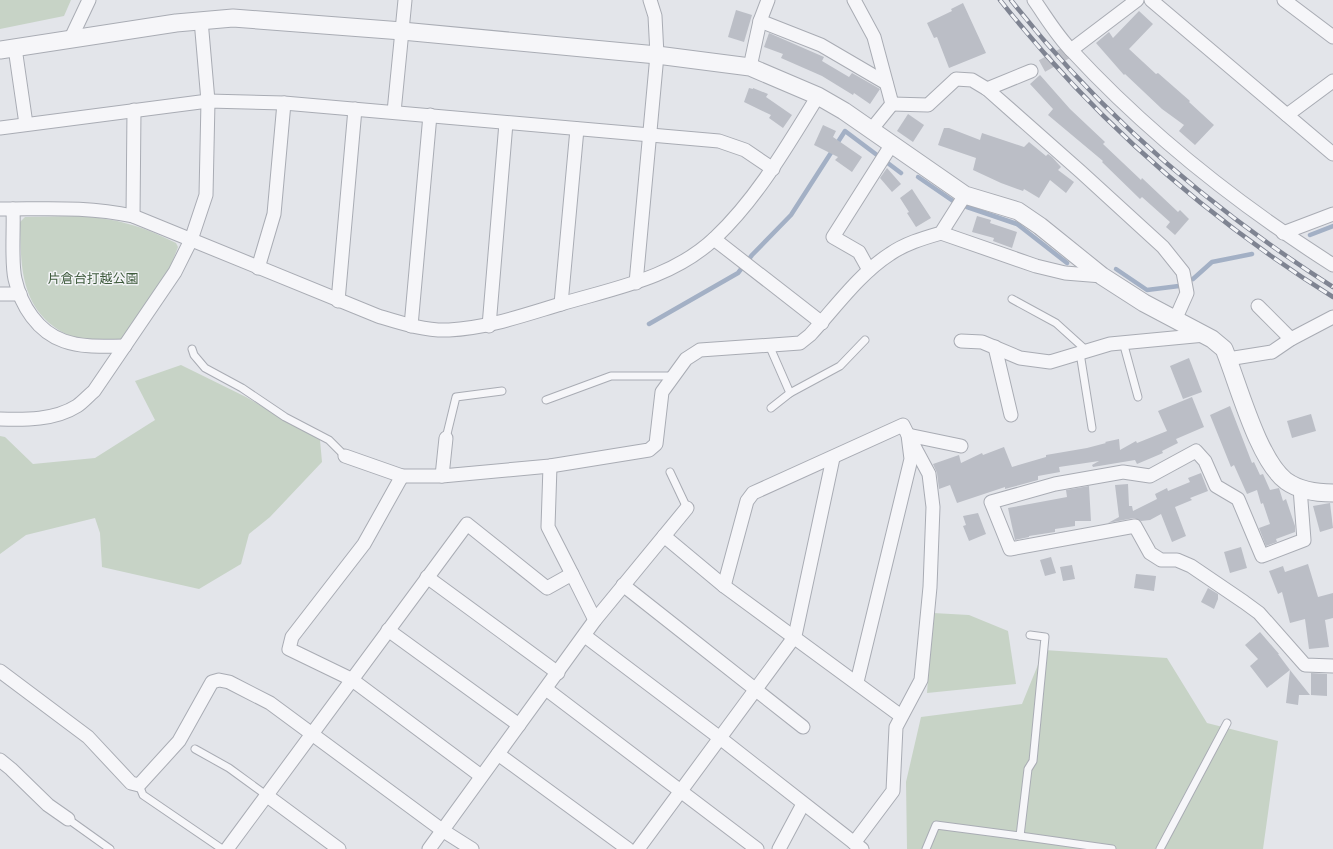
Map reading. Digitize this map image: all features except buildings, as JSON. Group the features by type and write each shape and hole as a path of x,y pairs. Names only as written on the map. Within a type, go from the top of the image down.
{"street":[{"path":"71,38 89,0"},
{"path":"394,112 405,0"},
{"path":"636,283 657,55 655,16 650,0"},
{"path":"750,67 760,21 768,0"},
{"path":"854,0 874,37 892,104"},
{"path":"1034,0 1071,50 1137,115 1202,171 1283,233 1333,265"},
{"path":"1071,50 1137,0"},
{"path":"1151,0 1333,154"},
{"path":"1284,0 1333,37"},
{"path":"26,124 7,49 71,38 202,20 233,18 402,31 657,55 750,67 818,96 844,111 871,130 889,148 965,196 1018,211 1040,226 1102,276 1144,303 1205,335 1224,349 1260,447 1270,464 1286,481 1300,488 1319,493 1333,493"},
{"path":"0,419 30,419 53,416 77,406 94,391 175,272 191,240 206,195 208,101 202,20"},
{"path":"760,21 821,45 886,82"},
{"path":"987,89 1031,71"},
{"path":"892,104 928,105 956,79 972,80 987,89 1163,247 1182,272 1186,293 1175,320"},
{"path":"1287,115 1333,81"},
{"path":"0,209 78,208 106,210 133,216 338,301 411,326 448,330 489,326 636,283 660,275 679,265 714,239 741,211 773,169 818,96"},
{"path":"0,128 208,101 284,103 719,141 745,150 773,169"},
{"path":"258,268 274,214 284,103"},
{"path":"871,130 892,104"},
{"path":"338,301 355,109"},
{"path":"133,216 134,110"},
{"path":"411,326 430,115"},
{"path":"489,326 506,123"},
{"path":"562,304 577,129"},
{"path":"869,270 859,252 833,237 889,148"},
{"path":"941,233 965,196"},
{"path":"14,209 15,279 26,308 36,322 49,333 64,341 84,346 125,346"},
{"path":"1283,233 1333,214"},
{"path":"345,456 402,476 442,476 550,466 649,450 656,444 662,392 686,359 700,350 800,343 822,323 869,270 890,253 914,241 941,233 1036,266 1066,273 1102,276"},
{"path":"714,239 822,323"},
{"path":"0,294 20,294"},
{"path":"1258,306 1291,339"},
{"path":"1228,359 1272,352 1291,339 1333,318"},
{"path":"961,341 982,342 1020,358 1050,362 1123,342 1205,335"},
{"path":"995,347 1011,415"},
{"path":"585,636 720,738 858,846 893,791 896,727 921,680 930,587 933,507 929,474 903,425 753,493 747,501 724,586"},
{"path":"908,435 961,446"},
{"path":"857,682 911,459 908,435"},
{"path":"442,476 446,438"},
{"path":"1300,488 1304,540 1262,556 1238,499 1216,486 1205,461 1196,452 1150,476 1123,472 1055,484 991,502 1010,549 1135,526 1150,553 1161,560 1177,560 1191,566 1244,602 1259,613 1306,665 1333,666"},
{"path":"638,849 795,636 833,458"},
{"path":"550,466 548,527 595,620"},
{"path":"402,476 364,544 292,637 289,648 351,679 481,776"},
{"path":"429,849 585,636 595,620 687,508"},
{"path":"226,849 467,524 547,588 572,574"},
{"path":"664,536 724,586 795,636 901,716"},
{"path":"427,577 558,673"},
{"path":"624,585 804,727"},
{"path":"388,630 519,725"},
{"path":"0,671 88,737 131,783 139,785 186,744 212,682 219,680 229,682 270,703 442,830 472,849"},
{"path":"546,689 757,849"},
{"path":"498,754 628,849"},
{"path":"0,760 48,805 68,819"},
{"path":"266,795 339,849"},
{"path":"779,849 803,804"}],"lane":[{"path":"1012,300 1056,323 1083,352 1092,428"},
{"path":"771,408 790,393 840,366 865,340"},
{"path":"1123,342 1138,397"},
{"path":"769,345 790,393"},
{"path":"192,349 194,355 205,368 242,388 285,417 329,440 345,456"},
{"path":"546,400 611,376 675,376"},
{"path":"446,438 456,397 502,391"},
{"path":"670,472 687,508"},
{"path":"1020,836 1028,769 1033,761 1045,636 1030,635"},
{"path":"1160,849 1227,723"},
{"path":"186,744 229,768 266,795"},
{"path":"139,785 143,795 222,849"},
{"path":"68,819 110,849"},
{"path":"926,849 936,825 1112,849"}],"green space":[{"path":"0,0 71,0 64,16 0,29"},
{"name":"片倉台打越公園","path":"78,216 117,221 140,227 176,243 178,247 166,278 119,342 83,340 63,333 42,316 28,292 22,265 20,222 25,217"},
{"path":"181,365 246,397 320,440 322,462 270,517 249,534 241,564 199,589 102,567 100,533 95,518 26,535 0,554 0,436 5,437 33,464 95,458 155,420 135,381"},
{"path":"933,613 969,615 1008,631 1016,684 927,693"},
{"path":"1044,650 1167,658 1207,723 1278,741 1263,849 907,849 906,782 921,717 1022,704"}],"waterway":[{"path":"649,324 738,273 752,255 791,215 845,131 901,173"},
{"path":"918,177 953,201"},
{"path":"967,207 1017,224 1067,263"},
{"path":"1310,235 1333,226"},
{"path":"1193,279 1212,262 1252,254"},
{"path":"1116,269 1147,290 1179,286"}],"tunnel":[{"path":"1042,66 1071,50"}],"railway":[{"path":"1000,0 1073,85 1112,125 1153,163 1240,233 1333,297"},
{"path":"1011,0 1045,42 1082,82 1160,157 1201,192 1244,225 1333,287"}]}
